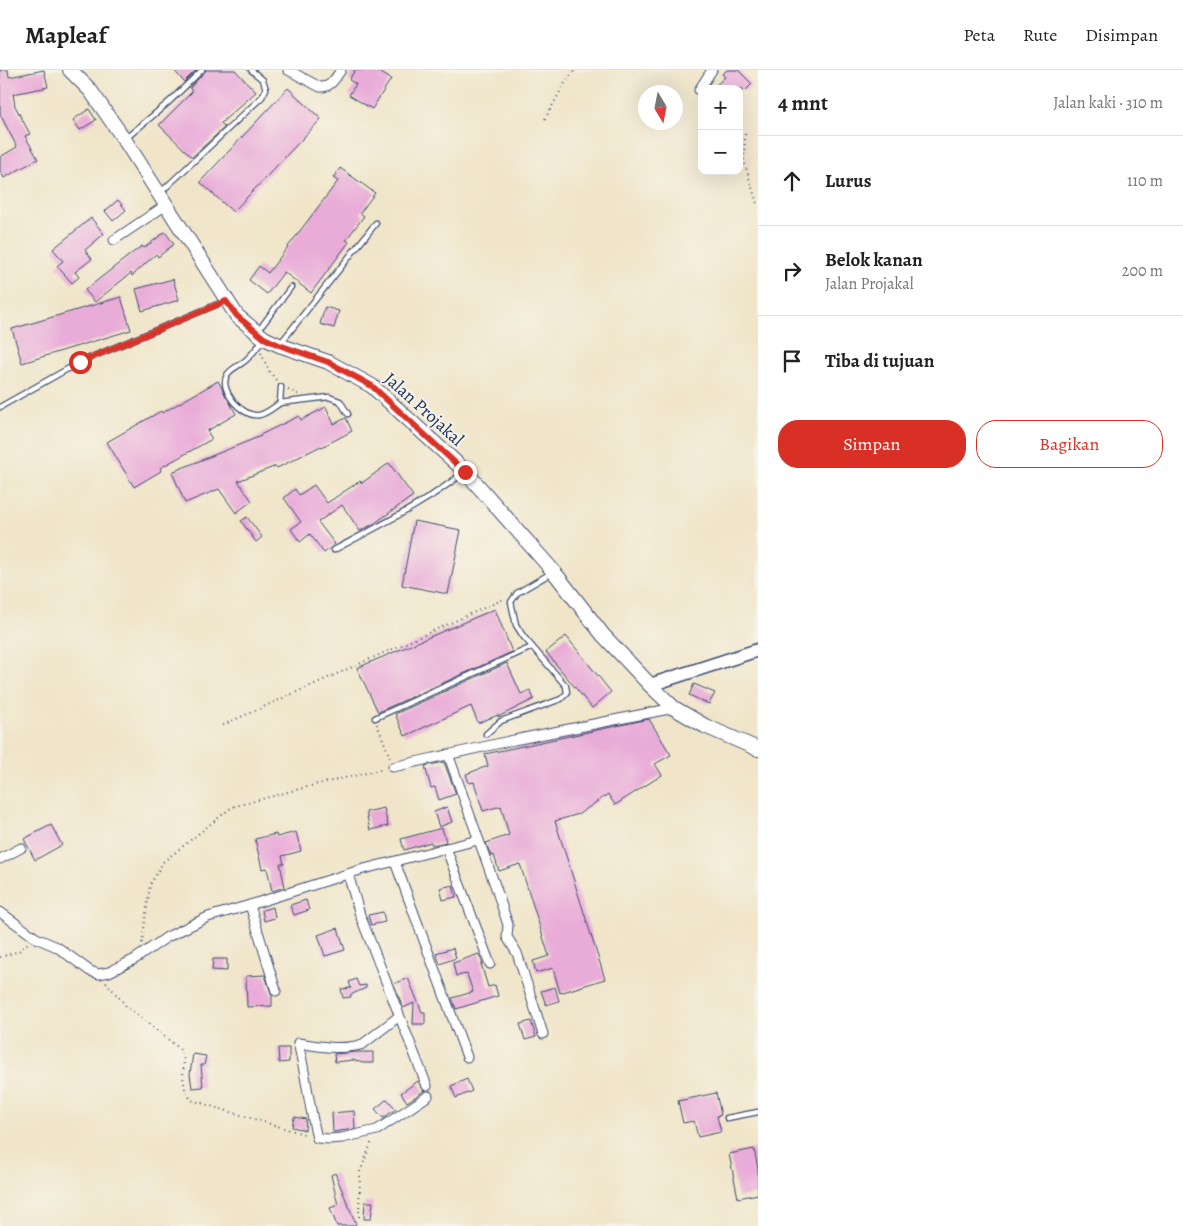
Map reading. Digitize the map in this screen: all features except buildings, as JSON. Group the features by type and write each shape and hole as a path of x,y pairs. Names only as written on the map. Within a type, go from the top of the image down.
{"main road":[{"name":"Jalan Projakal","path":"70,70 90,90 124,139 226,301 237,316 260,339 328,362 372,386 465,472 554,572 603,635 674,708 705,726 758,749"}],"street":[{"path":"288,70 320,87 326,88 341,70"},
{"path":"702,85 712,70"},
{"path":"114,240 162,199"},
{"path":"650,685 758,650"},
{"path":"393,767 674,708"},
{"path":"448,754 508,925 507,937 517,953 543,1034"},
{"path":"0,912 36,938 56,947 90,971 99,974 109,972 140,956 167,937 196,922 348,874 478,840"},
{"path":"0,859 20,848"},
{"path":"446,848 490,964"},
{"path":"394,862 467,1057"},
{"path":"348,874 360,915 398,1017 427,1086"},
{"path":"250,905 276,991"},
{"path":"398,1017 358,1046 339,1049 298,1043 305,1070 316,1138 329,1140 377,1130 428,1096"}],"lane":[{"path":"124,139 202,70"},
{"path":"162,199 262,97 266,89 263,80 251,70"},
{"path":"279,345 376,223"},
{"path":"291,287 246,360 227,375 226,382 232,401 252,414 260,415 280,403 330,397 340,400 348,414"},
{"path":"0,407 80,362 226,301"},
{"path":"280,403 281,386"},
{"path":"334,550 421,502 465,472"},
{"path":"486,734 501,721 560,699 567,693 566,686 532,647 516,625 511,602 518,593 554,572"},
{"path":"375,718 532,647"},
{"path":"727,1118 758,1112"}],"path":[{"path":"545,119 566,81 575,70"},
{"path":"745,134 744,161 758,208"},
{"path":"260,339 269,371 281,386 312,399"},
{"path":"223,725 518,593"},
{"path":"140,956 150,885 163,862 232,807 301,788 393,767 375,718"},
{"path":"0,957 19,950 36,938"},
{"path":"99,974 126,1006 179,1048 184,1060 183,1077 185,1089 191,1100 316,1138"},
{"path":"359,1217 360,1172 377,1130"}],"route":[{"path":"80,362 226,301 237,316 264,338 328,362 372,386 410,419 465,472"}]}
